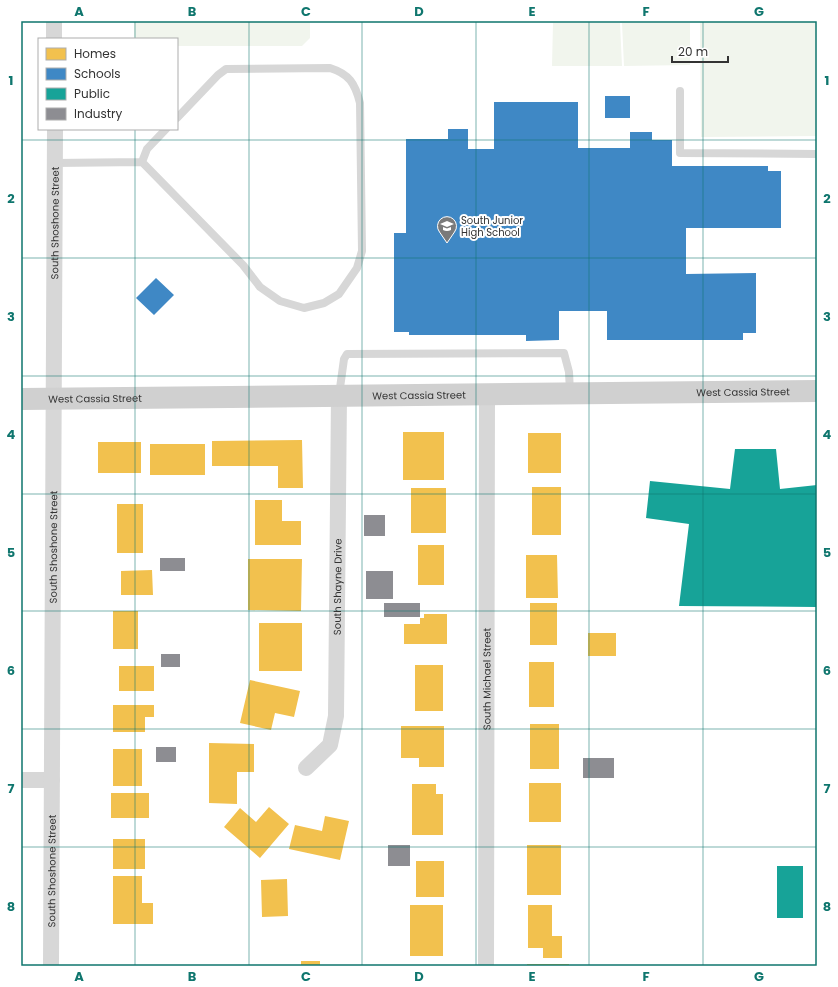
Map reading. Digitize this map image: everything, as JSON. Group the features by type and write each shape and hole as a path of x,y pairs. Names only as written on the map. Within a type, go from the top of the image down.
{"street":[{"path":"54,21 54,38"},
{"name":"South Shoshone Street","path":"51,966 55,399 55,130"},
{"name":"West Cassia Street","path":"21,399 216,398 339,394 817,391"},
{"name":"South Michael Street","path":"486,966 487,393"},
{"name":"South Shayne Drive","path":"306,768 330,745 336,716 339,394"},
{"path":"21,780 52,780"}],"lane":[{"path":"55,163 142,162 243,265 260,287 280,301 304,308 324,302 339,294 357,268 362,251 360,103 351,80 342,72 330,68 226,69 218,75 178,117"},
{"path":"680,91 680,153 817,154"},
{"path":"142,162 147,149 165,130"},
{"path":"339,394 344,358 347,354 564,353 569,372 570,393"}],"shaded area":[{"path":"134,21 310,21 310,38 302,46 178,46 178,38 134,37"},
{"path":"700,21 817,21 817,136 701,137"},
{"path":"553,23 620,23 622,66 552,66"},
{"path":"622,23 690,23 690,65 624,66"}],"building: Homes":[{"path":"403,432 444,432 444,480 403,480"},
{"path":"528,433 561,433 561,473 528,473"},
{"path":"302,440 303,488 278,488 278,466 212,466 212,441"},
{"path":"98,442 141,442 141,473 98,473"},
{"path":"150,444 205,444 205,475 150,475"},
{"path":"532,487 561,487 561,535 532,535"},
{"path":"411,488 446,488 446,533 411,533"},
{"path":"255,500 282,500 282,521 301,521 301,545 255,545"},
{"path":"117,504 143,504 143,553 117,553"},
{"path":"418,545 444,545 444,585 418,585"},
{"path":"526,555 557,555 558,598 526,598"},
{"path":"248,559 302,559 301,611 248,610"},
{"path":"152,570 153,595 121,595 121,571"},
{"path":"530,603 557,603 557,645 530,645"},
{"path":"113,611 138,611 138,649 113,649"},
{"path":"424,614 447,614 447,644 404,644 404,624 420,624 420,618 424,618"},
{"path":"259,623 302,623 302,671 259,671"},
{"path":"588,633 616,633 616,656 588,656"},
{"path":"529,662 554,662 554,707 529,707"},
{"path":"415,665 443,665 443,711 415,711"},
{"path":"119,666 154,666 154,691 119,691"},
{"path":"250,680 300,691 294,717 275,713 271,730 240,723"},
{"path":"113,705 154,705 154,717 145,717 145,732 113,732"},
{"path":"530,724 559,724 559,769 530,769"},
{"path":"401,726 444,726 444,767 419,767 419,758 401,758"},
{"path":"209,743 254,744 254,772 237,772 237,804 209,803"},
{"path":"113,749 142,749 142,786 113,786"},
{"path":"529,783 561,783 561,822 529,822"},
{"path":"412,784 436,784 436,794 443,794 443,835 412,835"},
{"path":"111,793 149,793 149,818 111,818"},
{"path":"269,807 289,824 260,858 224,827 240,808 256,822"},
{"path":"325,816 349,821 340,860 289,849 295,825 322,831"},
{"path":"113,839 145,839 145,869 113,869"},
{"path":"527,845 561,845 561,895 527,895"},
{"path":"416,861 444,861 444,897 416,897"},
{"path":"113,876 142,876 142,903 153,903 153,924 113,924"},
{"path":"287,879 288,916 262,917 261,880"},
{"path":"410,905 443,905 443,956 410,956"},
{"path":"528,905 552,905 552,936 562,936 562,958 543,958 543,948 528,948"},
{"path":"301,961 320,961 320,966 301,966"},
{"path":"527,964 569,964 569,966 527,966"}],"building: Schools":[{"path":"605,96 630,96 630,118 605,118"},
{"path":"494,102 578,102 578,148 630,148 630,132 652,132 652,140 672,140 672,166 768,166 768,171 781,171 781,228 686,228 686,274 756,273 756,333 743,333 743,340 607,340 607,311 559,311 559,340 526,341 526,335 409,335 409,332 394,332 394,233 406,233 406,139 448,139 448,129 468,129 468,149 494,149"},
{"path":"156,278 174,295 154,315 136,298"}],"building: Public":[{"path":"735,449 776,449 780,489 817,485 817,607 679,606 689,524 646,518 650,481 730,489"},
{"path":"777,866 803,866 803,918 777,918"}],"building: Industry":[{"path":"364,515 385,515 385,536 364,536"},
{"path":"160,558 185,558 185,571 160,571"},
{"path":"366,571 393,571 393,599 366,599"},
{"path":"384,603 420,603 420,617 384,617"},
{"path":"161,654 180,654 180,667 161,667"},
{"path":"156,747 176,747 176,762 156,762"},
{"path":"583,758 614,758 614,778 583,778"},
{"path":"388,845 410,845 410,866 388,866"}],"place":[{"name":"South Junior High School","path":"447,243"}]}
